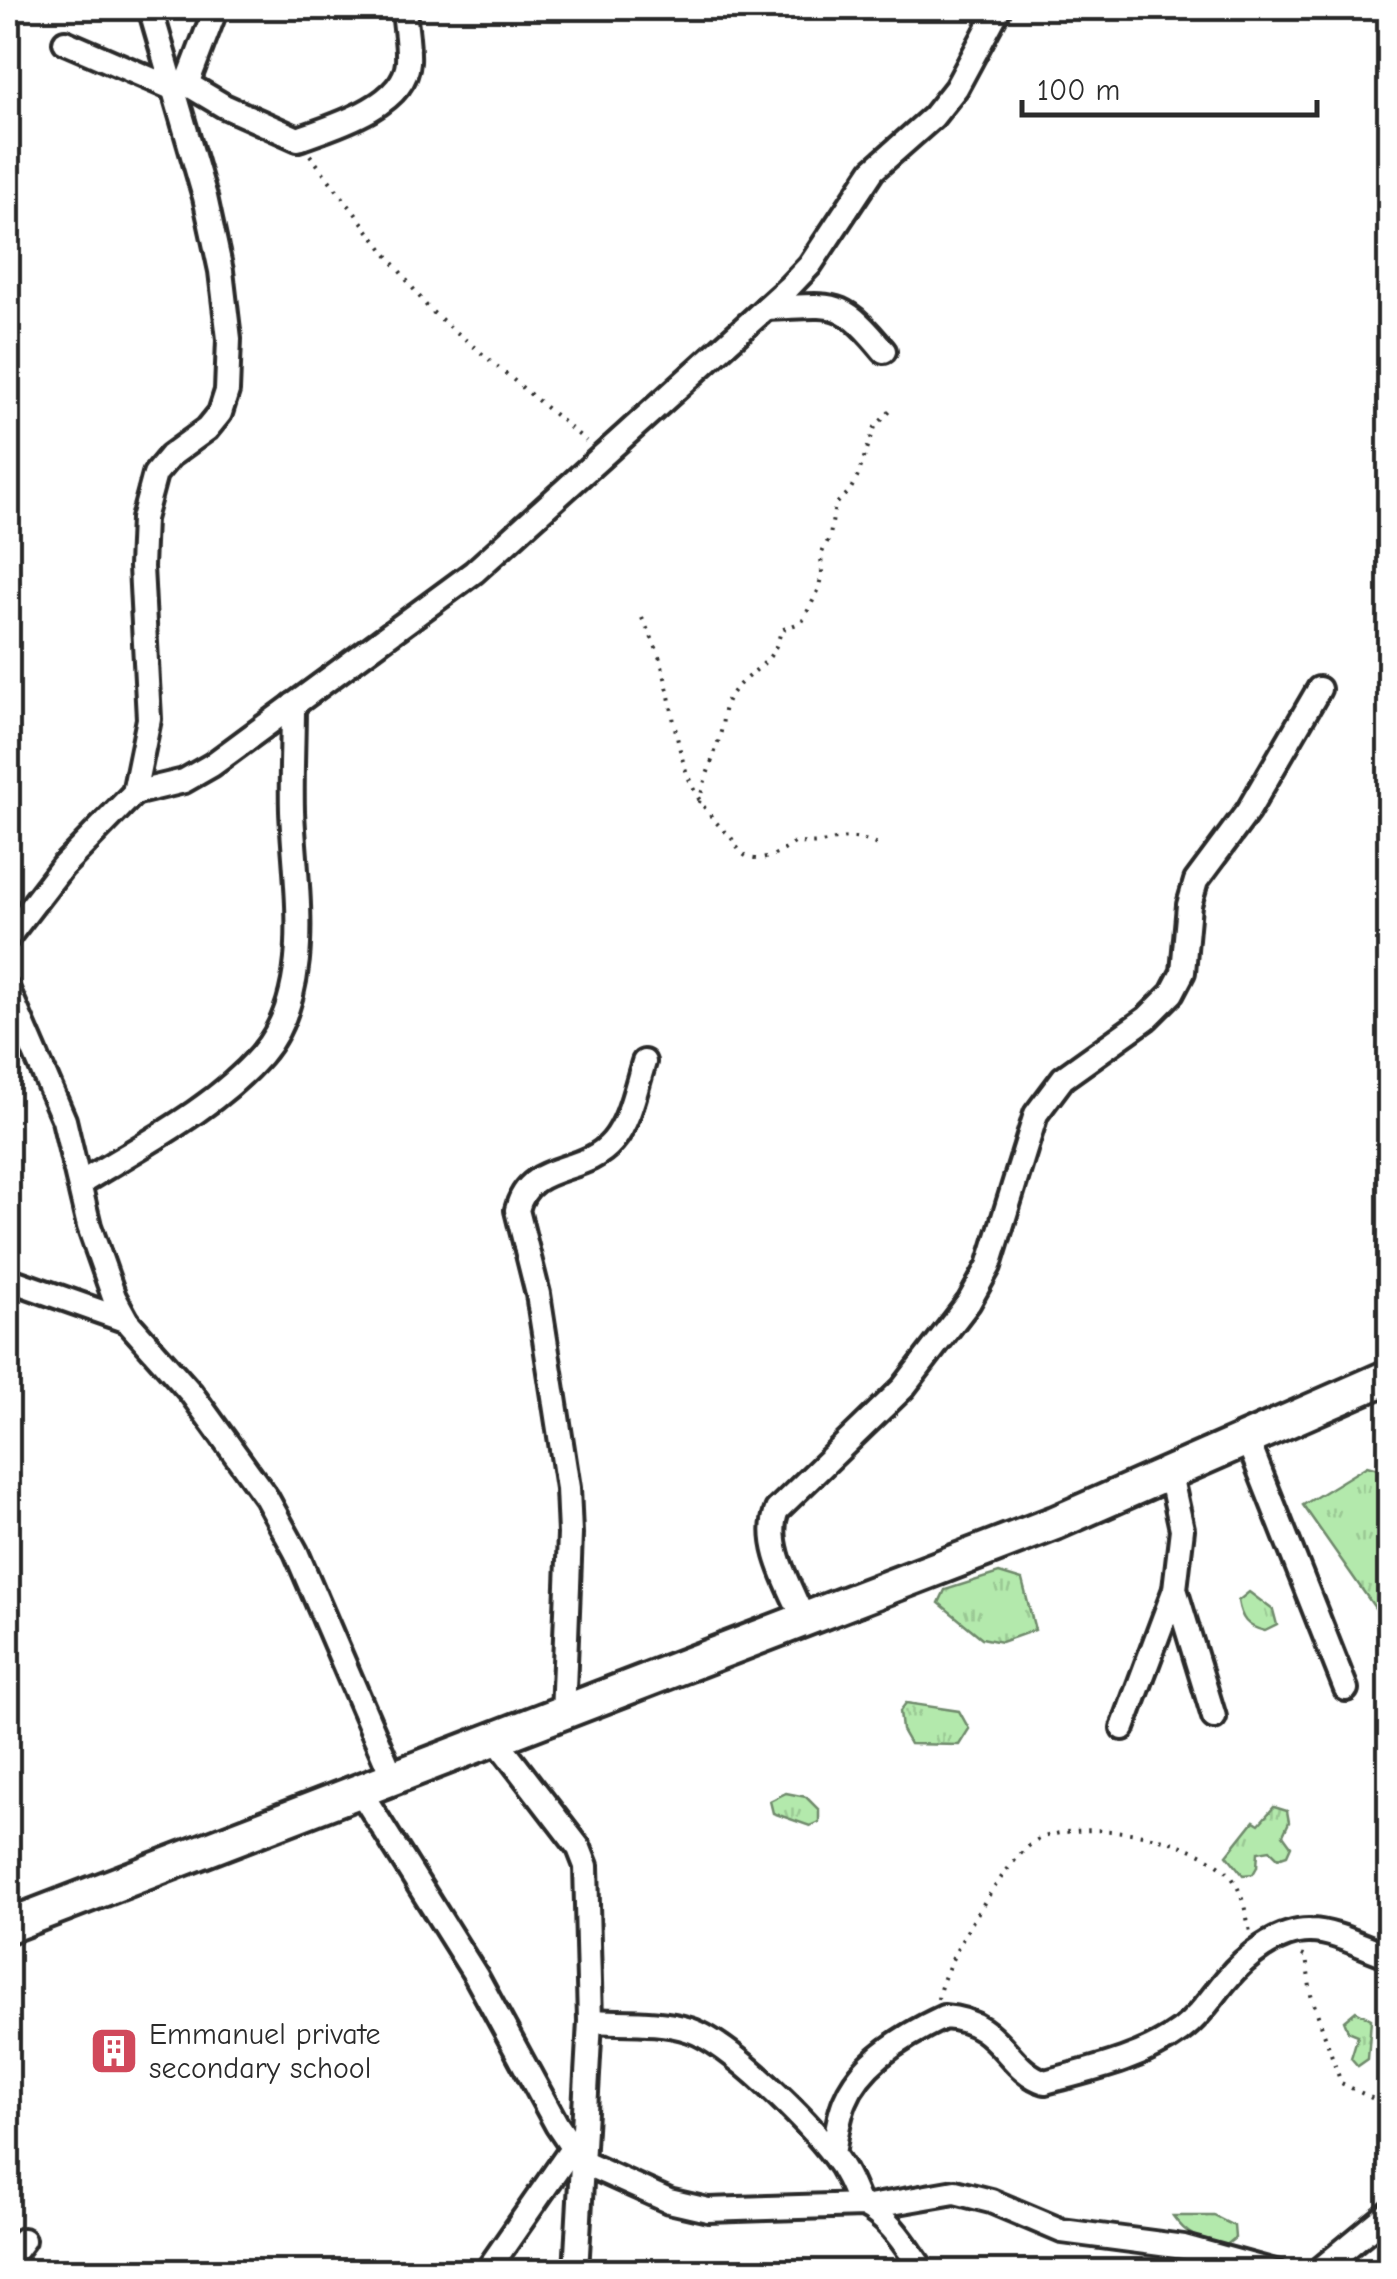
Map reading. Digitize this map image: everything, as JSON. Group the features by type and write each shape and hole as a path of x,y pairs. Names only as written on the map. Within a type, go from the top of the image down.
{"main road":[{"path":"8,1926 1055,1524 1390,1376"}],"street":[{"path":"8,937 62,867 134,792 149,719 140,567 143,519 155,474 170,456 207,429 220,413 227,391 230,367 221,271 181,86 152,25 150,8"},
{"path":"181,86 216,8"},
{"path":"65,42 181,86 298,139 349,121 384,101 402,83 408,65 404,8"},
{"path":"134,792 195,775 294,705 474,572 603,456 810,265 873,170 933,117 956,88 999,8"},
{"path":"766,308 824,306 846,311 858,318 884,351"},
{"path":"805,1622 778,1558 772,1528 777,1510 902,1388 970,1302 989,1266 1036,1114 1062,1078 1146,1018 1172,993 1184,972 1196,881 1248,811 1319,688"},
{"path":"82,1182 166,1130 230,1082 263,1052 284,1012 297,950 292,802 294,705"},
{"path":"8,990 64,1120 104,1274 127,1321 192,1394 266,1498 296,1552 393,1778"},
{"path":"562,1715 570,1534 568,1488 538,1294 516,1210 520,1196 538,1177 597,1156 614,1139 644,1062"},
{"path":"8,1278 127,1321"},
{"path":"1247,1439 1346,1689"},
{"path":"1123,1728 1176,1590 1182,1529 1170,1474"},
{"path":"1176,1590 1214,1717"},
{"path":"496,1740 585,1859 590,2021 576,2156 576,2272"},
{"path":"360,1791 476,1976 576,2156 669,2201 708,2210 864,2206 955,2192 974,2195 1062,2231 1184,2247 1275,2272"},
{"path":"833,2154 844,2104 860,2076 900,2042 944,2016 969,2021 988,2032 1034,2078 1045,2082 1118,2062 1162,2042 1193,2021 1255,1951 1278,1940 1312,1930 1390,1956"},
{"path":"590,2021 668,2025 704,2036 763,2082 833,2154 864,2206 896,2233 924,2272"},
{"path":"486,2272 576,2156"},
{"path":"1317,2272 1390,2212"},
{"path":"8,2260 23,2240"}],"path":[{"path":"298,139 429,309 603,456"},
{"path":"699,803 705,774 721,734 726,700 766,664 777,649 781,630 802,622 818,590 821,555 830,536 835,505 857,478 875,428 894,407"},
{"path":"642,618 658,651 684,770 710,819 731,836 742,854 755,860 776,856 796,842 813,846 849,836 866,838 882,848"},
{"path":"944,2016 937,1996 966,1934 1000,1880 1037,1840 1083,1830 1133,1833 1184,1847 1224,1869 1240,1891 1255,1951"},
{"path":"1278,1940 1306,1957 1312,1996 1341,2083 1390,2107"}],"green space":[{"path":"1367,1466 1389,1472 1389,1628 1303,1505"},
{"path":"999,1573 1022,1580 1035,1630 1001,1642 982,1638 939,1603 945,1590"},
{"path":"1249,1592 1273,1610 1277,1625 1265,1631 1246,1621 1238,1601"},
{"path":"906,1703 959,1711 969,1729 959,1745 910,1744 902,1730 900,1711"},
{"path":"786,1793 806,1797 819,1810 819,1822 810,1826 773,1813 770,1801"},
{"path":"1274,1807 1287,1811 1289,1822 1283,1835 1291,1846 1287,1855 1278,1858 1270,1850 1258,1852 1253,1874 1243,1875 1227,1855 1254,1821 1259,1824"},
{"path":"1356,2011 1371,2019 1368,2059 1358,2066 1351,2058 1358,2035 1348,2031 1344,2021"},
{"path":"1173,2216 1214,2216 1234,2226 1235,2238 1224,2247 1208,2242 1189,2233"}],"place":[{"name":"Emmanuel private secondary school","path":"114,2051"}]}
